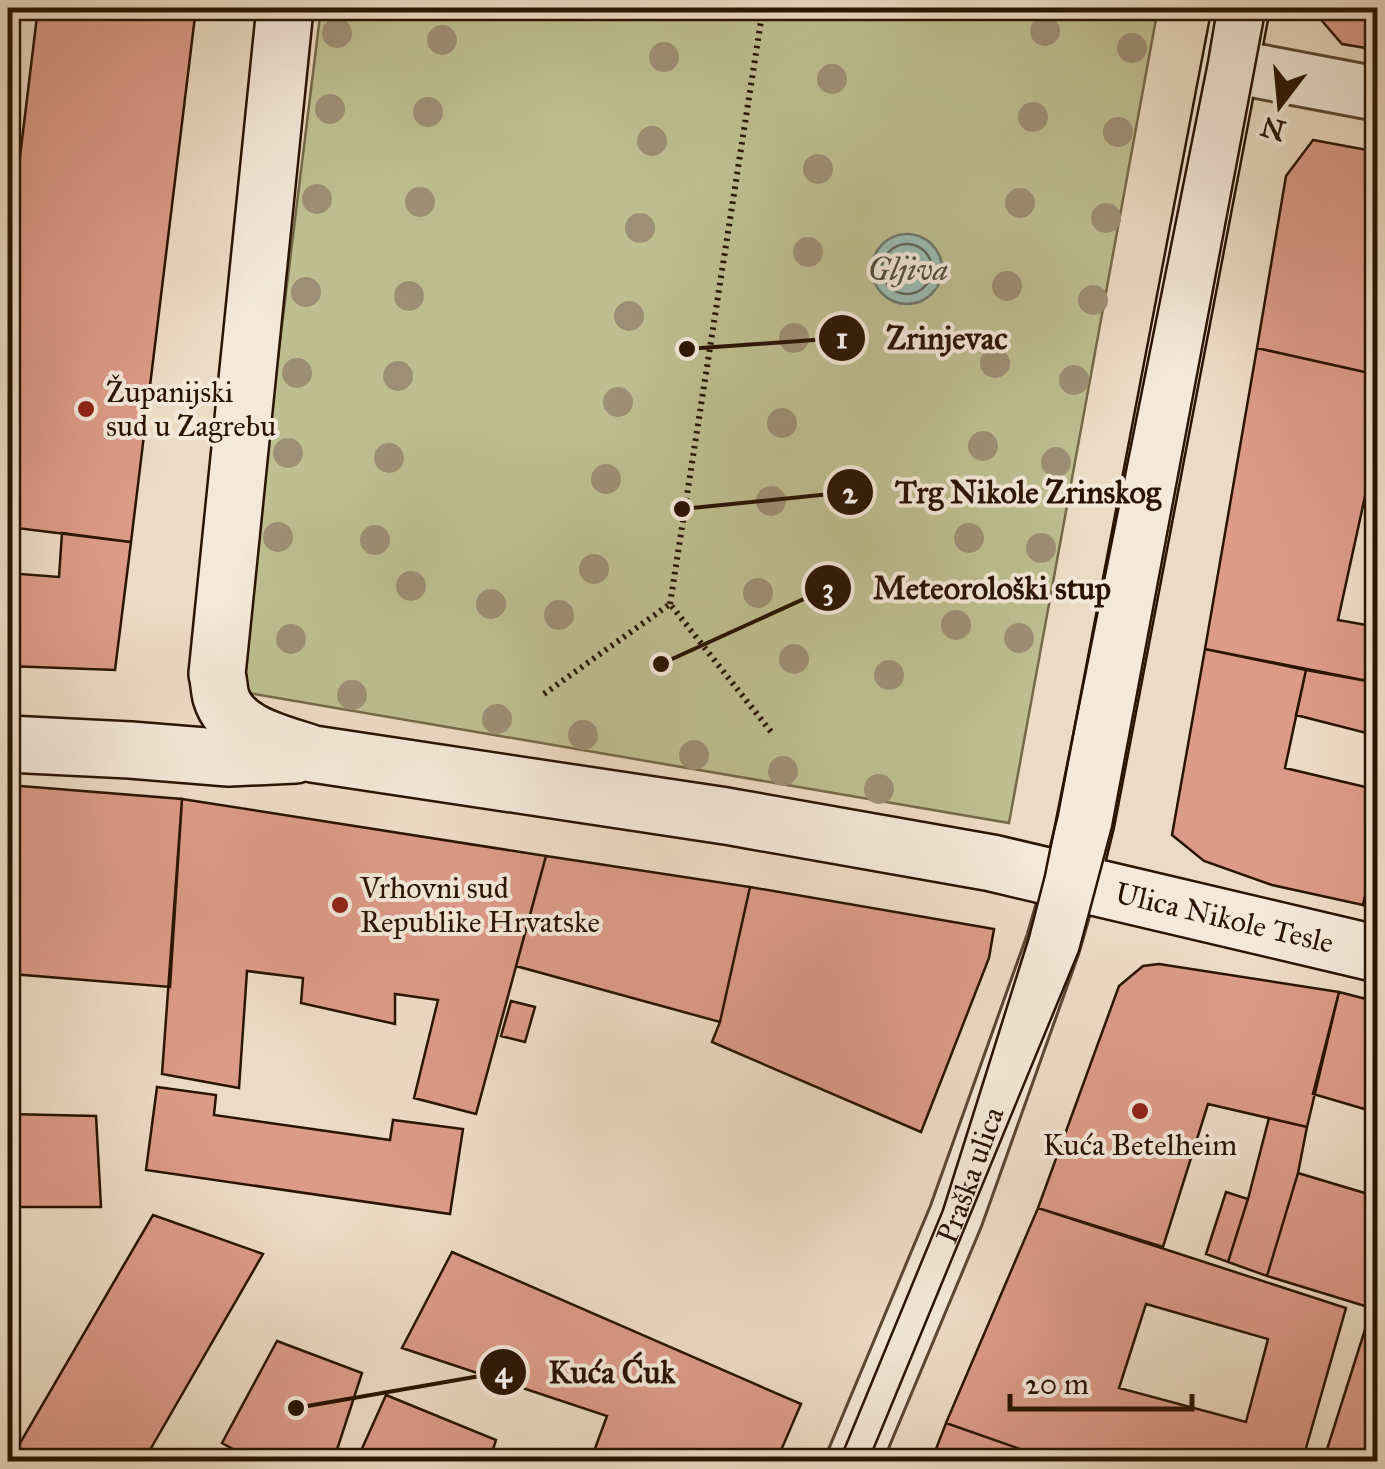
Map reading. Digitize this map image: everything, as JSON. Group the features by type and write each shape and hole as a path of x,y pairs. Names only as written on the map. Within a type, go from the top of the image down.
{"street":[{"path":"285,8 218,674 222,700 233,718 252,731 314,754"},
{"path":"1071,882 1086,821 1241,8"},
{"path":"1231,66 1378,94"},
{"path":"8,744 228,758 314,754"},
{"name":"Ulica Nikole Tesle","path":"314,754 726,816 992,863 1378,954"},
{"name":"Praška ulica","path":"854,1462 956,1216 1053,944 1071,882"}],"path":[{"path":"544,694 670,604 764,8"},
{"path":"670,604 772,733"}],"green space":[{"path":"321,8 1158,8 1009,823 237,691"}],"water":[{"name":"Gljiva","path":"907,234 932,244 942,269 932,294 907,304 882,294 872,269 882,244"}],"building":[{"path":"38,8 196,8 131,542 8,527 8,172 18,173"},
{"path":"1317,8 1378,8 1378,50 1342,44 1316,14"},
{"path":"1313,140 1378,152 1378,375 1257,348 1286,176"},
{"path":"1257,348 1378,375 1378,437 1338,620 1378,627 1378,683 1205,649"},
{"path":"62,533 131,542 115,670 8,666 8,573 59,577"},
{"path":"1205,649 1306,670 1285,768 1378,790 1378,837 1363,905 1272,885 1204,861 1172,835"},
{"path":"1306,670 1378,683 1378,736 1296,715"},
{"path":"8,785 182,799 170,987 12,974 16,881 8,880"},
{"path":"182,799 546,856 476,1114 414,1098 438,1000 395,994 395,1024 301,1003 303,978 247,971 239,1088 162,1074"},
{"path":"1378,837 1378,909 1363,905"},
{"path":"546,856 750,887 720,1022 516,966"},
{"path":"750,887 994,929 989,958 921,1132 712,1042 720,1022"},
{"name":"Kuća Betelheim","path":"1159,964 1339,992 1307,1127 1208,1104 1163,1247 1038,1208 1119,986 1143,966"},
{"path":"1339,992 1378,1002 1378,1113 1313,1094"},
{"path":"511,1001 535,1007 525,1042 501,1036"},
{"path":"157,1087 216,1095 214,1115 390,1140 393,1120 463,1129 450,1214 146,1170"},
{"path":"8,1114 96,1116 101,1207 8,1207"},
{"path":"1269,1118 1307,1127 1298,1173 1267,1276 1228,1262"},
{"path":"1298,1173 1378,1197 1378,1310 1267,1276"},
{"path":"1226,1192 1248,1199 1228,1262 1206,1254"},
{"path":"1038,1208 1346,1308 1302,1462 1057,1462 946,1423","holes":["1146,1304 1268,1339 1246,1422 1119,1388"]},
{"path":"153,1215 263,1254 143,1462 9,1462"},
{"path":"452,1252 801,1404 776,1462 590,1462 607,1416 402,1348"},
{"path":"1368,1320 1378,1323 1378,1450 1374,1462 1323,1462"},
{"path":"277,1341 362,1373 333,1462 247,1462 249,1458 222,1443"},
{"path":"386,1395 496,1440 489,1462 356,1462"},
{"path":"946,1423 1057,1462 931,1462"}],"tram line":[{"path":"839,1462 943,1210 1029,937 1045,875 1217,8"},
{"path":"868,1462 1079,951 1112,827 1266,8"}],"place":[{"name":"Zrinjevac","path":"687,349"},
{"name":"Županijski sud u Zagrebu","path":"86,409"},
{"name":"Trg Nikole Zrinskog","path":"682,509"},
{"name":"Meteorološki stup","path":"661,664"},
{"name":"Vrhovni sud Republike Hrvatske","path":"340,905"},
{"name":"Kuća Betelheim","path":"1140,1111"},
{"name":"Kuća Ćuk","path":"296,1408"}]}
